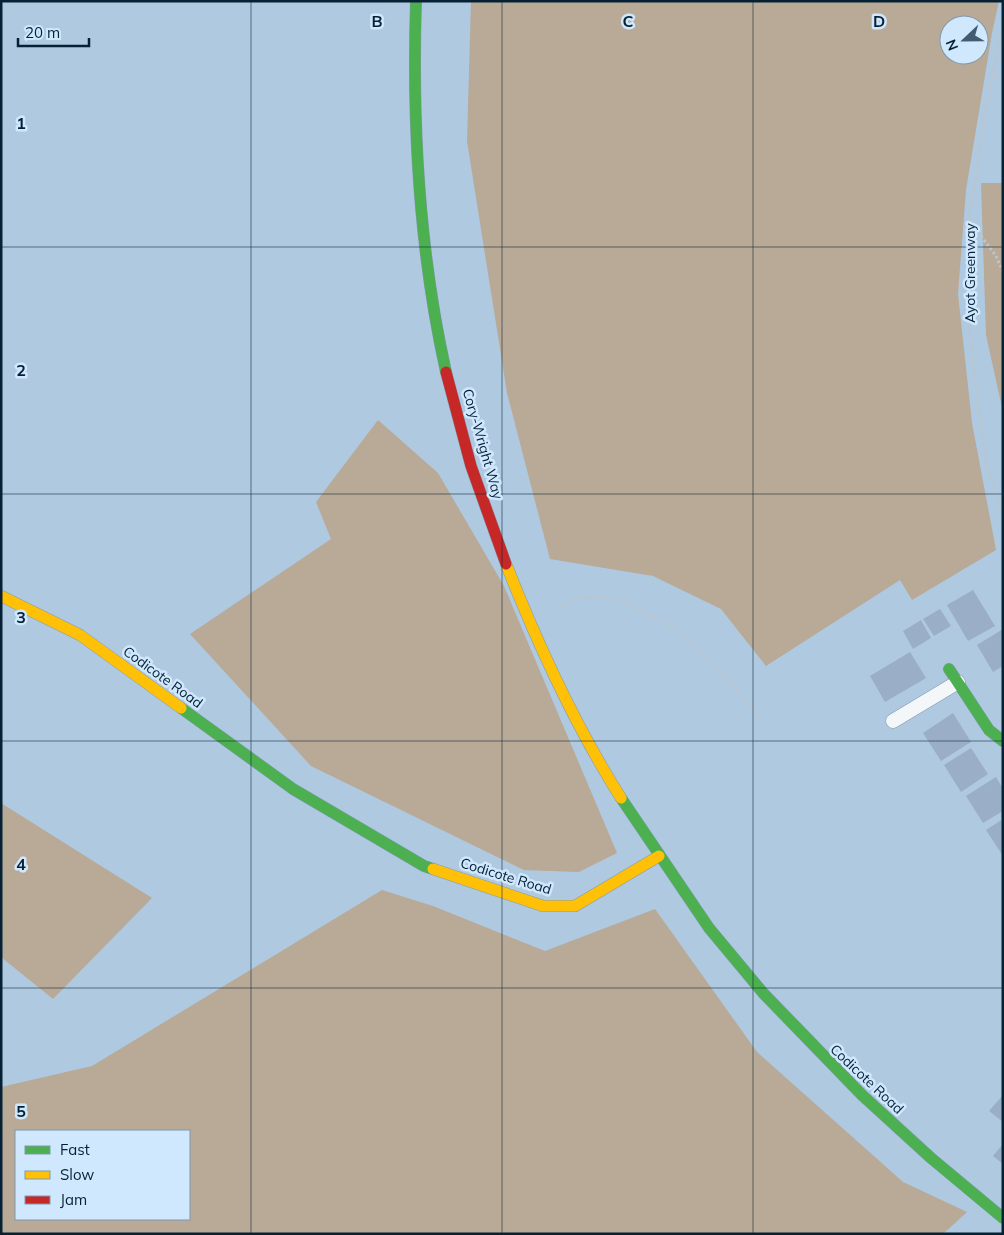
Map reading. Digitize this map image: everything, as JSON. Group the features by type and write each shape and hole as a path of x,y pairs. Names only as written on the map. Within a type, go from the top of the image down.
{"main road":[{"name":"Cory-Wright Way","path":"416,1 414,62 415,139 421,209 430,286 445,366 466,451 503,559 527,618 567,705 615,790 659,856"},
{"name":"Codicote Road","path":"1,596 80,635 293,789 424,866 543,906 575,906 659,856 730,957 808,1043 902,1133 1003,1218"},
{"path":"949,669 989,730 1003,740"}],"lane":[{"path":"893,721 958,682"},
{"path":"997,1234 1003,1226"}],"path":[{"name":"Ayot Greenway","path":"1003,27 992,77 969,220 967,300 986,460 1003,519"},
{"path":"992,77 1003,77"},
{"path":"969,220 996,256 1003,272"},
{"path":"527,618 577,598 614,597 667,624 705,654 762,720"}],"shaded area":[{"path":"471,1 999,1 989,51 989,15 939,15 939,65 987,65 966,190 958,294 972,423 996,550 912,600 900,580 766,666 721,609 653,576 550,559 507,393 467,141"},
{"path":"981,183 1003,183 1003,412 986,335"},
{"path":"378,420 438,473 504,586 617,853 579,872 524,870 311,766 190,634 331,539 316,502"},
{"path":"1,803 152,898 53,999 1,957"},
{"path":"382,890 433,906 545,951 655,909 757,1052 903,1182 967,1212 943,1234 1,1234 1,1087 92,1066"}],"building":[{"path":"973,590 995,626 968,641 947,605"},
{"path":"940,609 951,626 934,636 923,619"},
{"path":"921,620 931,638 913,649 903,631"},
{"path":"1003,629 1003,666 993,672 977,645"},
{"path":"910,652 926,678 885,702 870,676"},
{"path":"953,713 971,742 941,761 923,733"},
{"path":"971,748 988,774 961,792 944,765"},
{"path":"996,777 1003,789 1003,811 983,823 966,796"},
{"path":"1003,819 1003,856 986,830"},
{"path":"1003,1095 1003,1122 989,1111"},
{"path":"1003,1144 1003,1164 993,1156"}],"traffic: fast":[{"path":"416,1 415,94 419,188 429,280 446,372"},
{"path":"949,669 989,730 1003,741"},
{"path":"181,708 293,789 424,866 433,869"},
{"path":"621,798 709,928 764,994 862,1095 931,1158 1003,1218"}],"traffic: slow":[{"path":"506,564 572,713 621,798"},
{"path":"1,596 80,635 181,708"},
{"path":"433,869 543,906 575,906 659,856"}],"traffic: jam":[{"path":"446,372 471,466 506,564"}]}
